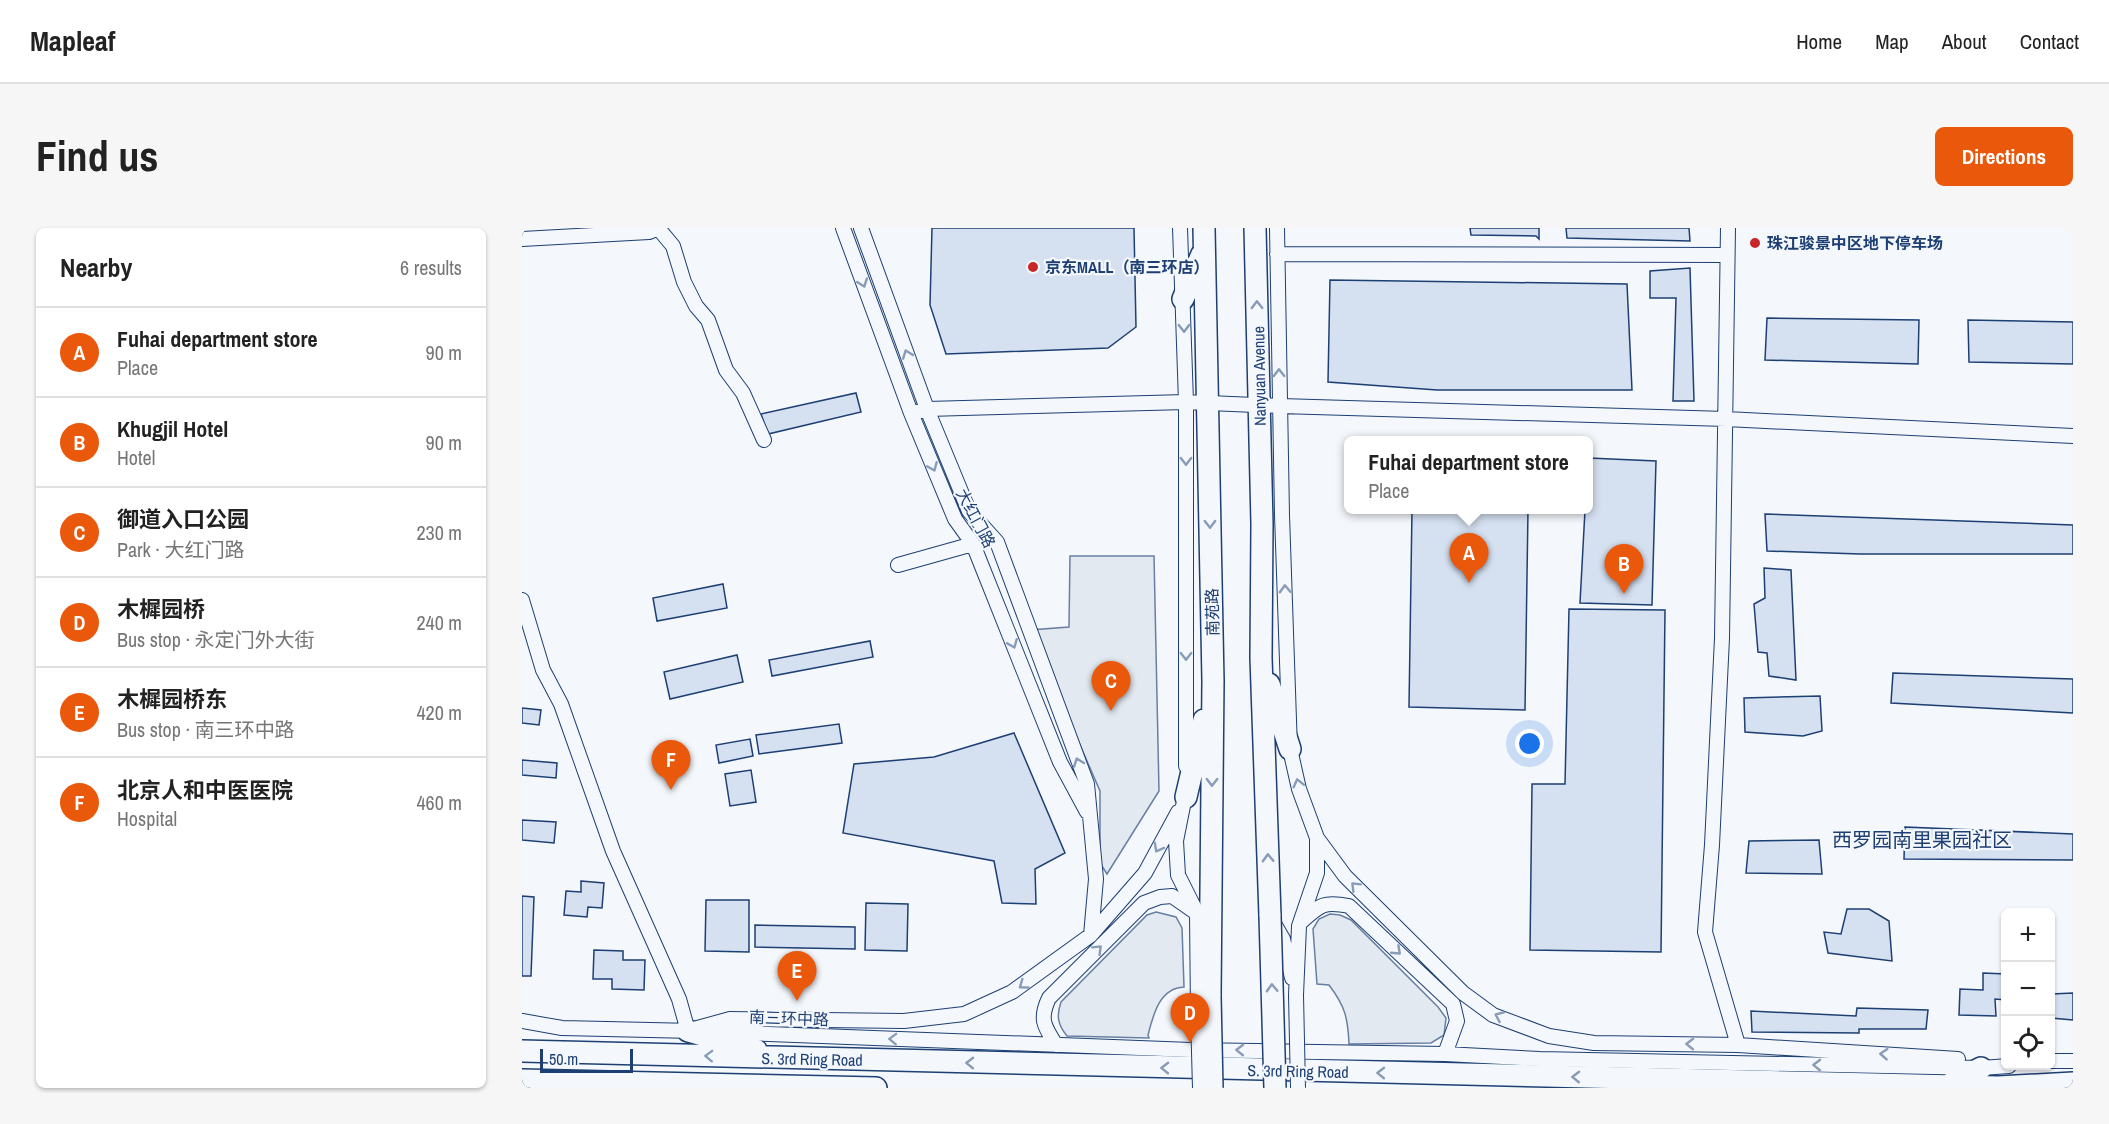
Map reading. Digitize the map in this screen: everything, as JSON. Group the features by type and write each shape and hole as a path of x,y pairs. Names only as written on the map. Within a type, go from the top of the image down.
{"highway":[{"name":"Nanyuan Avenue","path":"1256,228 1270,406"},
{"path":"1183,300 1204,238"},
{"name":"南苑路","path":"1204,238 1213,681 1210,996 1212,1088"},
{"path":"1270,406 1262,524 1261,658 1275,1088"},
{"path":"1261,658 1290,749"},
{"path":"1186,797 1213,681"},
{"path":"688,1031 788,1058"},
{"name":"S. 3rd Ring Road","path":"522,1051 1998,1087 2073,1083"},
{"path":"1949,1085 1981,1068"},
{"name":"S. 3rd Ring Road","path":"522,1080 876,1088"},
{"path":"693,1088 726,1084"}],"street":[{"path":"522,239 649,232 659,228 673,246 684,282 696,306 708,320 726,370 743,393 765,440"},
{"name":"大红门路","path":"843,228 911,413 955,519 973,544 1060,762 1091,818"},
{"name":"大红门路","path":"861,228 927,409 969,510 997,543 1087,784 1096,879 1091,935"},
{"path":"1180,228 1186,402 1186,797 1176,841 1178,875 1197,913 1200,1088"},
{"path":"1277,228 1270,406 1290,749 1299,789 1317,838 1345,876 1463,993 1493,1015 1550,1036 1594,1043 1738,1045 2001,1061"},
{"path":"1728,228 1722,638 1712,845 1705,932 1738,1045"},
{"path":"1277,254 1726,255"},
{"path":"911,413 927,409 1209,402 1270,406 1726,419 2073,436"},
{"path":"898,565 973,544"},
{"path":"522,600 543,670 561,704 613,851 679,999 688,1031 730,1019 904,1020 964,1014 1012,992 1091,935 1145,873 1186,797"},
{"path":"1298,1088 1296,995 1301,922 1317,873 1317,838"},
{"path":"1056,1045 1042,1017 1049,998 1144,903 1160,897 1173,896 1197,913"},
{"path":"1301,922 1320,905 1332,902 1349,906 1453,1004 1456,1021 1445,1054"},
{"path":"1270,916 1282,939 1296,995"},
{"name":"南三环中路","path":"522,1021 562,1028 1191,1050 1981,1068"},
{"path":"2055,1061 2073,1061"},
{"path":"1981,1068 2001,1066"}],"shaded area":[{"path":"1070,556 1154,556 1159,791 1107,874 1100,863 1100,791 1030,630 1069,627"},
{"path":"1156,912 1176,917 1182,928 1184,987 1169,992 1158,1004 1149,1038 1067,1036 1059,1020 1061,1002 1147,915"},
{"path":"1330,914 1351,920 1438,1007 1446,1018 1444,1035 1431,1043 1349,1044 1348,1027 1339,999 1329,985 1317,984 1313,929 1319,919"}],"building":[{"name":"京东MALL（南三环店）","path":"932,228 1134,228 1136,327 1108,348 946,354 930,305"},
{"path":"1470,228 1539,228 1539,239 1536,236 1471,235"},
{"path":"1566,228 1689,228 1690,241 1567,238"},
{"path":"1690,268 1694,401 1673,401 1676,298 1650,298 1650,271"},
{"path":"1330,280 1627,284 1632,390 1437,390 1328,382"},
{"path":"1767,318 1919,320 1918,364 1765,360"},
{"path":"1968,320 2073,322 2073,364 1969,362"},
{"path":"856,393 861,412 768,434 761,414"},
{"path":"1593,458 1656,461 1652,605 1580,603 1585,514 1593,514"},
{"path":"1412,514 1528,514 1525,710 1409,707"},
{"path":"1765,514 2073,525 2073,554 1860,554 1767,551"},
{"path":"1764,568 1791,570 1796,680 1769,676 1767,653 1758,652 1754,604 1765,598"},
{"path":"723,584 727,608 657,621 653,598"},
{"path":"1569,609 1665,610 1661,952 1530,950 1532,784 1565,784"},
{"path":"870,641 873,657 772,676 769,660"},
{"path":"737,655 743,682 670,699 664,672"},
{"path":"1893,673 2073,679 2073,713 1891,703"},
{"path":"1820,696 1822,731 1803,736 1745,732 1744,698"},
{"path":"522,708 541,710 539,725 522,723"},
{"path":"839,724 842,743 759,754 756,735"},
{"path":"1014,733 1065,853 1035,869 1036,904 1002,903 994,861 843,833 854,764 934,757"},
{"path":"750,739 753,756 719,763 716,745"},
{"path":"522,760 557,763 556,778 522,775"},
{"path":"751,770 756,802 730,806 725,774"},
{"path":"522,820 556,822 554,843 522,840"},
{"path":"1905,827 2073,834 2073,860 1904,859"},
{"path":"1819,840 1822,874 1746,873 1749,841"},
{"path":"581,881 604,883 602,908 588,907 587,917 564,915 566,891 581,892"},
{"path":"522,896 534,897 531,976 522,976"},
{"path":"706,900 749,900 749,952 705,951"},
{"path":"866,903 908,904 907,951 865,950"},
{"path":"1847,909 1869,909 1889,921 1892,961 1828,953 1824,932 1841,934"},
{"path":"755,925 855,927 855,949 755,947"},
{"path":"594,950 623,951 623,960 645,960 644,990 612,989 612,979 593,979"},
{"path":"1983,973 2001,974 2001,1000 1995,999 1996,1016 1959,1015 1960,989 1983,990"},
{"path":"2073,993 2073,1020 2055,1018 2055,994"},
{"path":"1857,1008 1928,1010 1926,1029 1859,1029 1859,1033 1752,1032 1751,1011 1856,1016"}],"place":[{"name":"珠江骏景中区地下停车场","path":"1755,243"},
{"name":"京东MALL（南三环店）","path":"1033,267"},
{"name":"Fuhai department store","path":"1469,583"},
{"name":"Khugjil Hotel","path":"1624,594"},
{"name":"御道入口公园","path":"1111,711"},
{"name":"北京人和中医医院","path":"671,790"},
{"name":"木樨园桥东","path":"797,1001"},
{"name":"木樨园桥","path":"1190,1043"}],"district":[{"name":"西罗园南里果园社区","path":"1922,840"}]}
